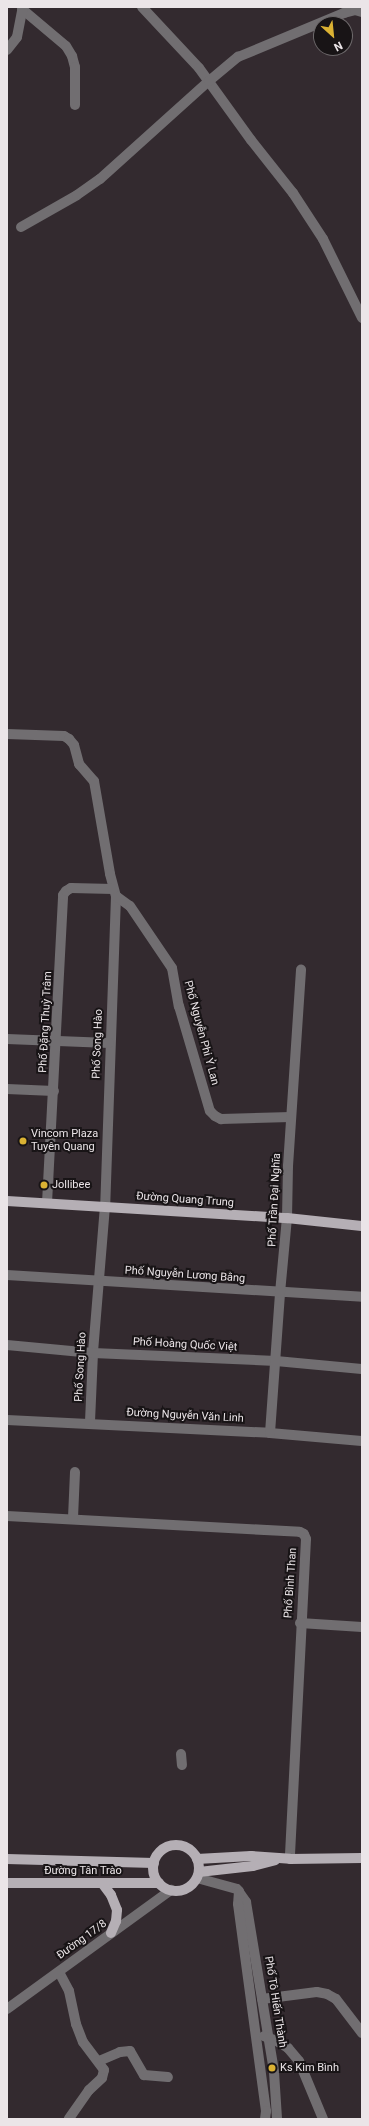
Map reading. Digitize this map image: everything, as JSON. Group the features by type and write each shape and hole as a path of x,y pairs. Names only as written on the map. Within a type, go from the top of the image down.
{"main road":[{"name":"Đường Quang Trung","path":"7,1200 212,1215 287,1218 362,1226"},
{"path":"198,1875 197,1859 187,1847 176,1845 162,1850 154,1863 153,1870 159,1883 171,1890 186,1889 198,1875 253,1866 285,1858"},
{"path":"197,1859 251,1856 285,1858 362,1858"},
{"name":"Đường Tân Trào","path":"7,1859 154,1863"},
{"name":"Đường Tân Trào","path":"7,1883 159,1883"},
{"path":"102,1883 111,1895 117,1910 116,1921 111,1933"}],"street":[{"path":"142,7 209,81 251,140 294,192 323,239 362,318"},
{"path":"7,50 17,36 22,8"},
{"path":"22,8 66,46 72,56 75,66 75,105"},
{"path":"21,227 77,195 100,179 209,81 238,57 344,13 355,10 362,12"},
{"name":"Phố Song Hào","path":"7,734 64,736 69,738 74,745 79,764 94,780 114,892 105,1206 93,1352 90,1423"},
{"name":"Phố Đặng Thuỳ Trâm","path":"47,1203 64,896 66,891 71,888 114,892"},
{"name":"Phố Nguyễn Phi Ỷ Lan","path":"114,892 130,906 172,968 179,1006 210,1111 214,1116 221,1119 291,1117"},
{"name":"Phố Trần Đại Nghĩa","path":"270,1433 287,1218 291,1117 301,969"},
{"path":"7,1039 110,1043"},
{"path":"7,1089 54,1091"},
{"name":"Phố Nguyễn Lương Bằng","path":"7,1275 362,1297"},
{"name":"Phố Hoàng Quốc Việt","path":"7,1345 93,1352 276,1361 362,1369"},
{"name":"Đường Nguyễn Văn Linh","path":"7,1420 270,1433 362,1441"},
{"path":"73,1518 75,1472"},
{"name":"Phố Bình Than","path":"7,1516 73,1518 300,1532 304,1534 306,1540 285,1858"},
{"path":"300,1623 362,1627"},
{"path":"181,1754 182,1765"},
{"path":"198,1875 237,1889 239,1892"},
{"name":"Đường 17/8","path":"7,2009 171,1890"},
{"name":"Phố Tô Hiến Thành","path":"239,1892 246,1902 274,2072 277,2119"},
{"name":"Phố Tô Hiến Thành","path":"239,1892 238,1904 266,2111 265,2119"},
{"path":"58,1972 69,1990 76,2024 83,2042 100,2061 104,2074 83,2097 69,2119"},
{"path":"262,1999 317,1992 327,1994 336,1999 362,2033"},
{"path":"256,2036 268,2036 288,2048 299,2061 323,2119"},
{"path":"100,2061 120,2052 130,2051 144,2075 168,2077"}],"place":[{"name":"Vincom Plaza Tuyên Quang","path":"23,1141"},
{"name":"Jollibee","path":"44,1185"},
{"name":"Ks Kim Bình","path":"272,2068"}]}
